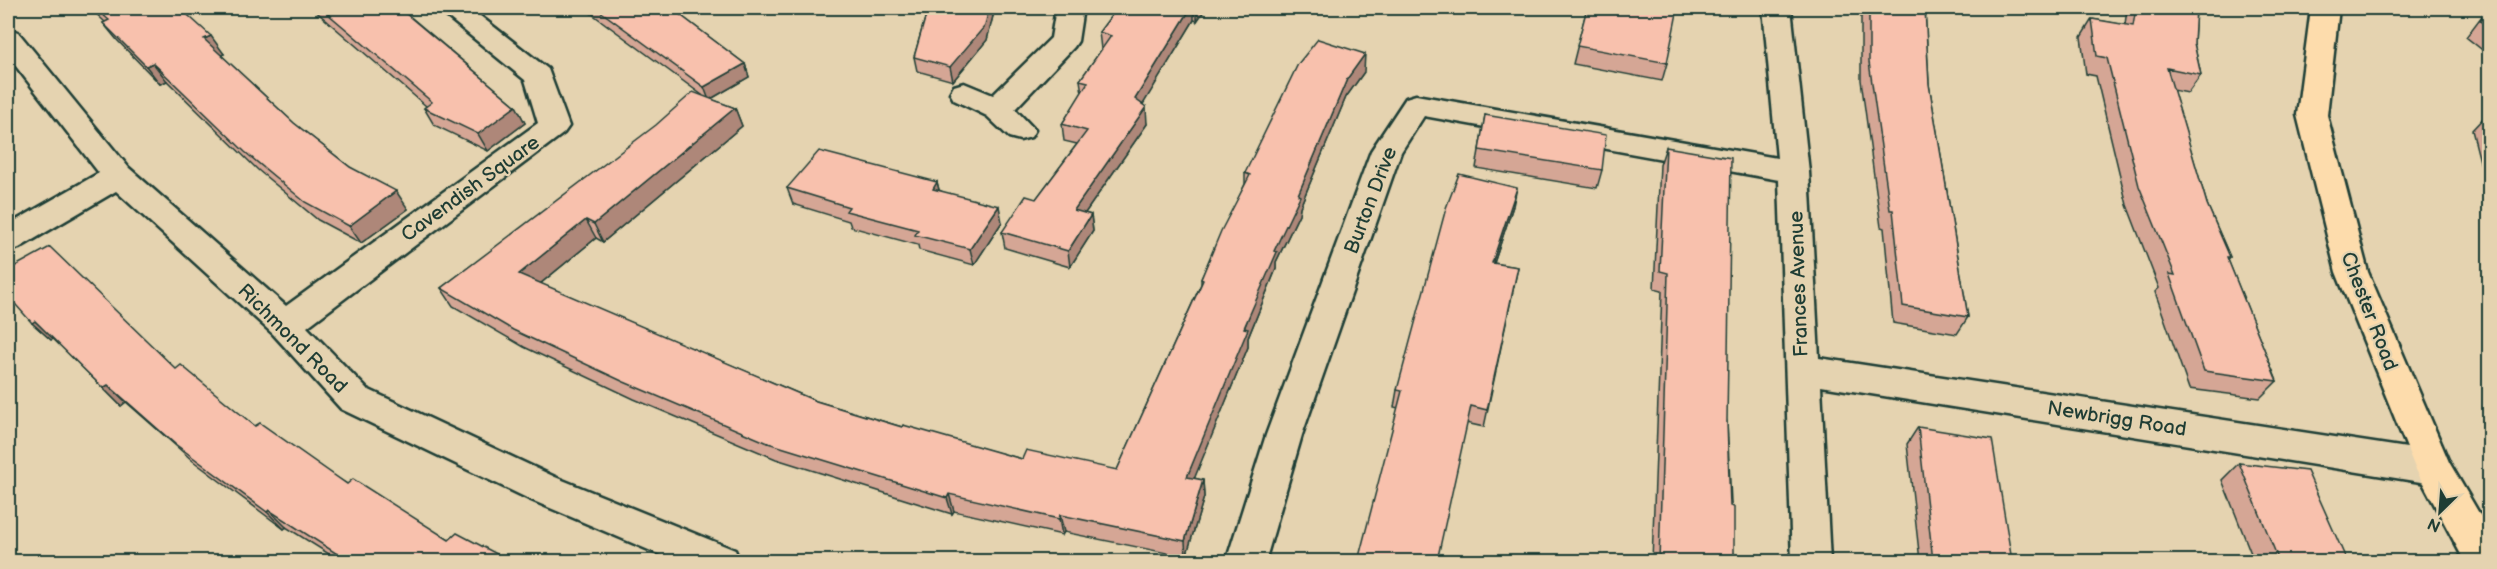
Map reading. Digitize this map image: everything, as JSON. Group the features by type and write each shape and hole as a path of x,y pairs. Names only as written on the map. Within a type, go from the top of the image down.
{"main road":[{"name":"Chester Road","path":"2325,8 2312,115 2352,272 2433,468 2486,561"}],"street":[{"name":"Cavendish Square","path":"285,325 554,126 538,76 454,8"},
{"path":"997,109 1064,41 1069,8"},
{"name":"Frances Avenue","path":"1777,8 1794,171 1811,561"},
{"name":"Richmond Road","path":"8,38 118,176 285,325 354,399 542,488 721,561"},
{"path":"964,93 997,109 1020,130"},
{"name":"Burton Drive","path":"1245,561 1284,435 1386,151 1416,105 1794,171"},
{"path":"8,240 118,176"},
{"name":"Newbrigg Road","path":"1801,369 2433,468"}],"building":[{"path":"95,8 180,8 211,36 204,39 294,123 350,167 396,191 349,226 305,202 245,152 153,63 146,66 103,23 109,20"},
{"path":"321,8 399,8 516,106 478,134 424,108 432,102"},
{"path":"596,8 671,8 745,64 704,87"},
{"path":"928,8 989,8 985,26 950,67 914,57"},
{"path":"1117,8 1191,8 1135,99 1146,107 1074,210 1091,215 1068,251 1002,232 1026,196 1036,199 1087,131 1062,124 1088,82 1080,80 1111,36 1099,32"},
{"path":"1587,8 1678,8 1667,63 1577,46"},
{"path":"1869,8 1925,8 1929,84 1968,317 1903,306 1893,210 1890,210 1869,62"},
{"path":"2136,8 2196,8 2194,43 2201,75 2167,68 2207,204 2230,257 2227,257 2277,381 2204,371 2169,274 2175,275 2139,186 2107,58 2097,56 2092,19 2133,26"},
{"path":"2490,8 2490,28 2480,21"},
{"path":"1318,39 1365,54 1347,79 1298,195 1300,196 1274,251 1277,252 1244,328 1248,329 1187,477 1203,480 1185,541 1060,515 1059,519 949,494 947,498 768,443 624,382 513,330 441,288 656,125 693,92 735,108 594,224 586,220 519,274 816,401 1022,459 1026,450 1117,470 1203,280 1201,279 1221,231 1250,175 1245,173 1298,64"},
{"path":"1485,115 1606,135 1602,170 1479,150"},
{"path":"1666,147 1731,158 1727,422 1730,506 1734,507 1734,561 1659,561 1668,273 1660,271"},
{"path":"819,151 937,182 933,189 999,206 970,249 915,235 918,230 846,211 849,207 787,188"},
{"path":"1459,174 1517,188 1492,263 1518,267 1487,410 1471,406 1437,561 1359,561 1402,391 1397,390 1446,208"},
{"path":"50,247 176,369 181,365 255,426 260,423 347,484 353,479 449,540 457,533 510,561 348,561 269,510 267,512 175,444 108,385 103,388 35,321 32,323 8,296 8,270"},
{"path":"1918,427 1992,439 2012,561 1933,561"},
{"path":"2239,463 2307,471 2347,561 2279,561"}]}
